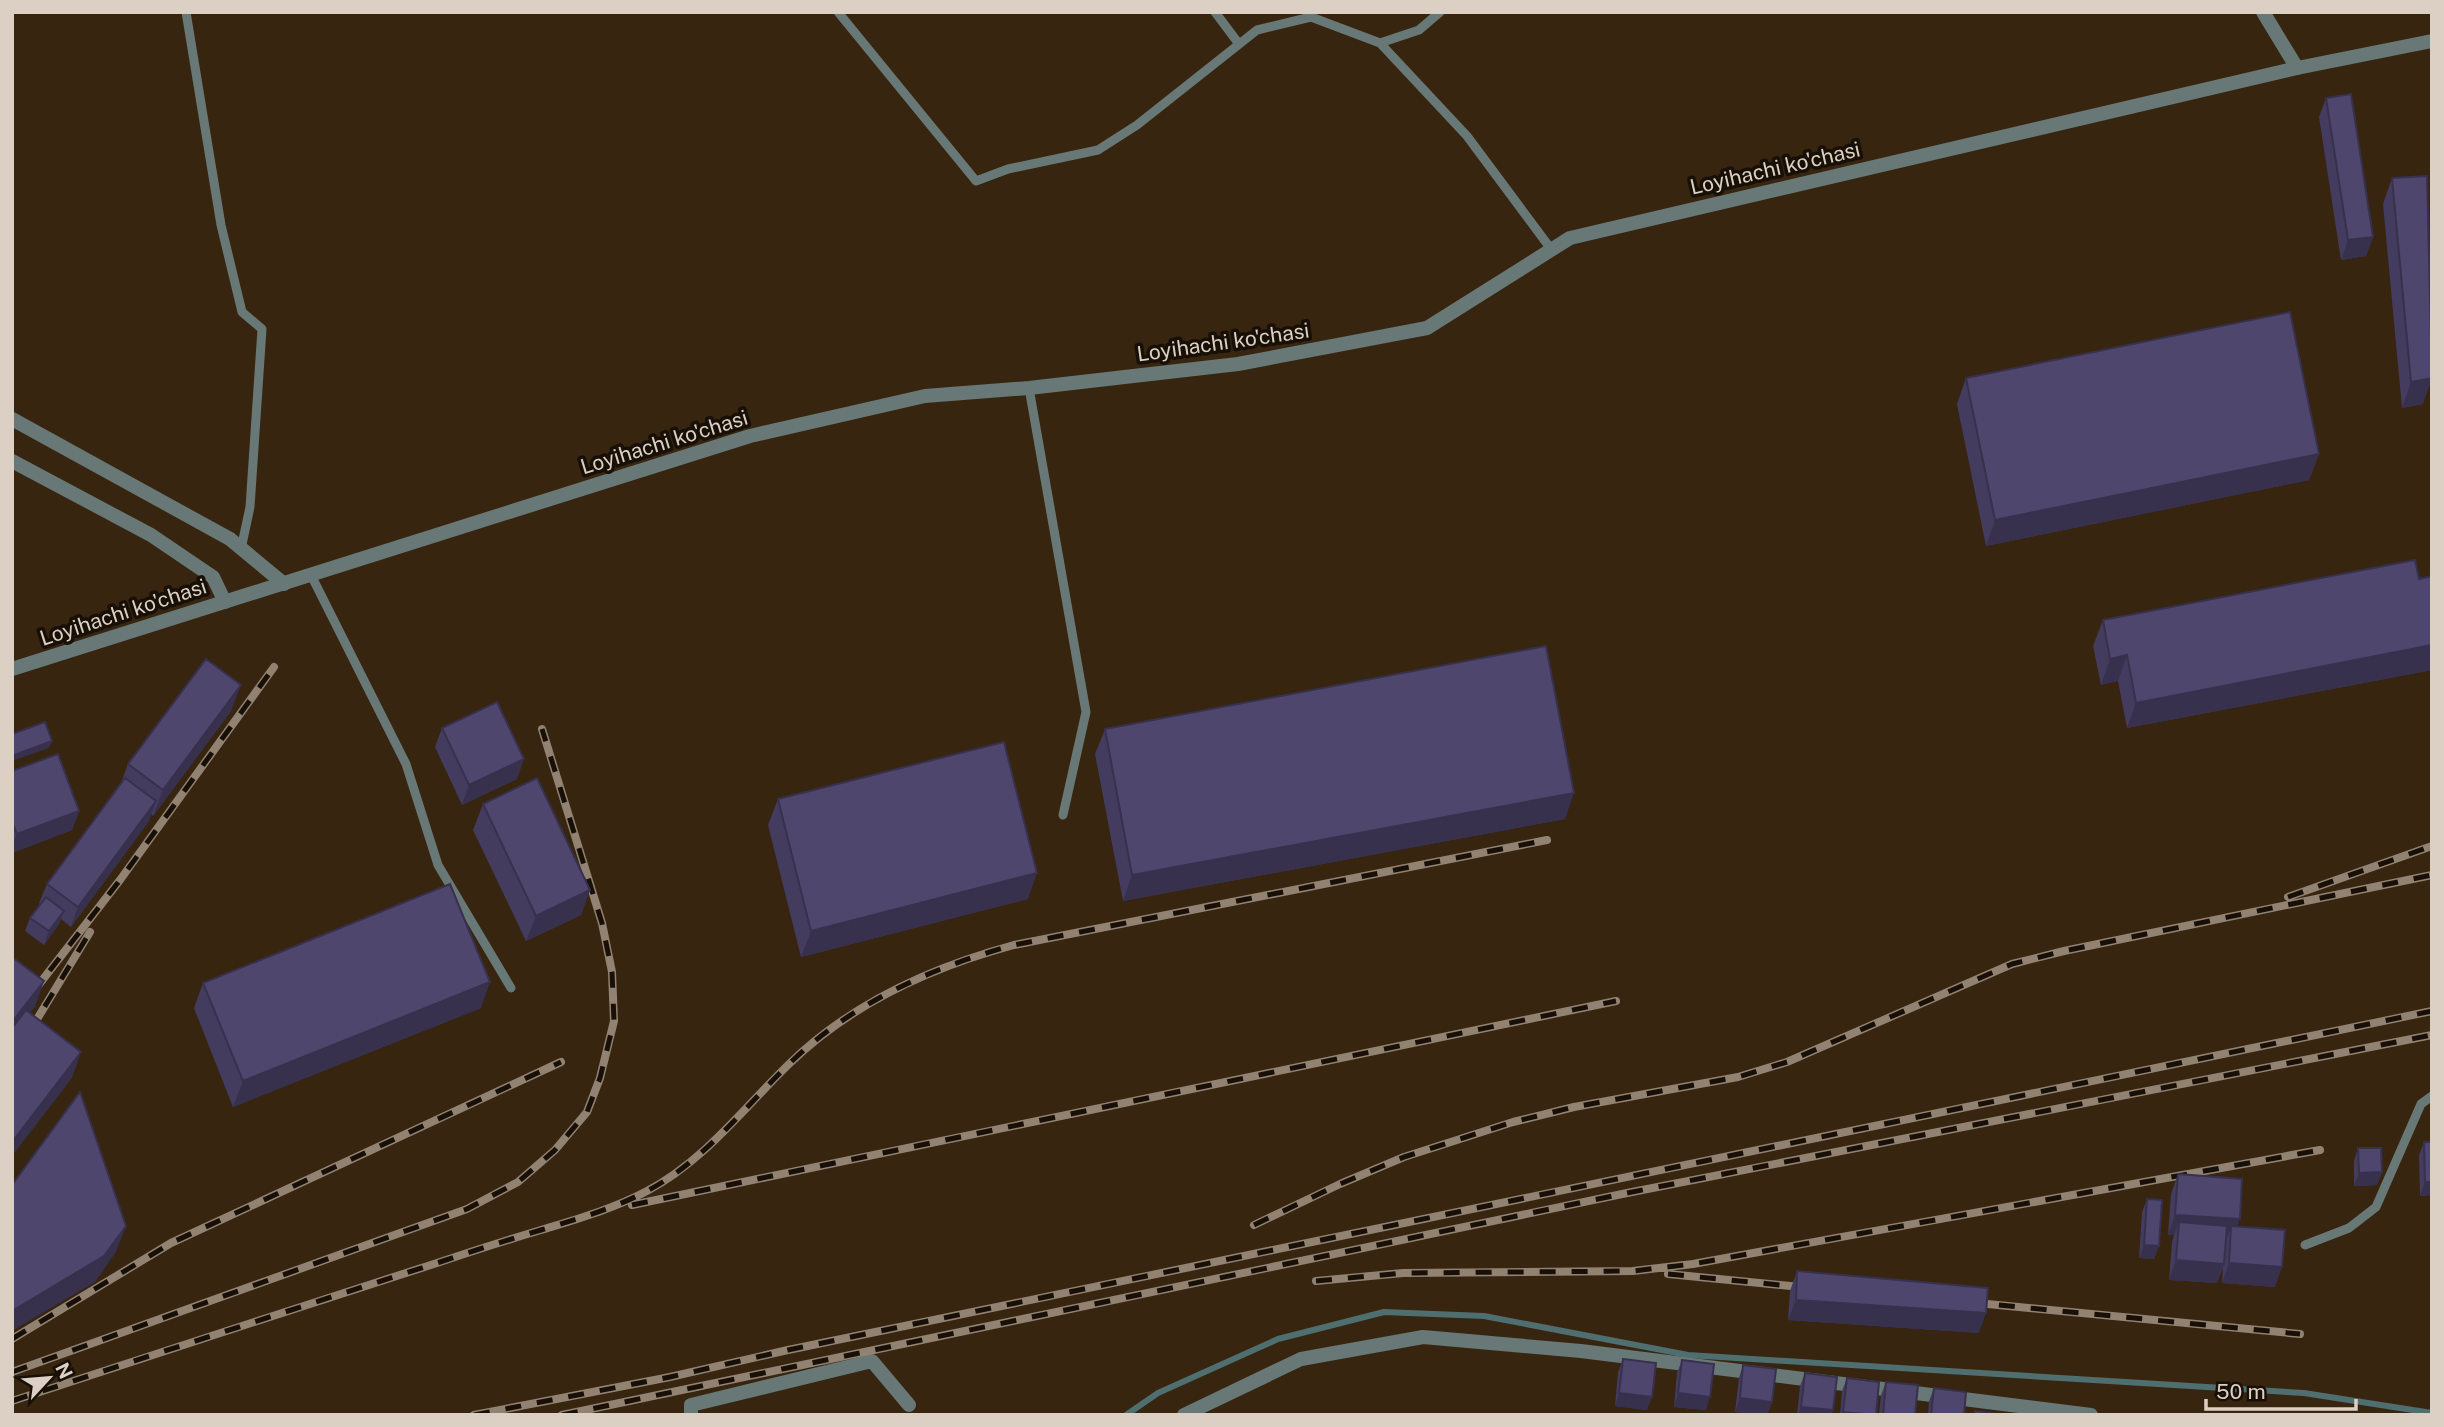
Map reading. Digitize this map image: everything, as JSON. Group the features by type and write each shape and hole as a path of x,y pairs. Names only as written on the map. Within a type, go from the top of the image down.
{"street":[{"path":"2263,12 2297,68"},
{"name":"Loyihachi ko'chasi","path":"12,669 750,436 925,396 1029,388 1238,365 1427,328 1570,238 2297,68 2432,41"},
{"path":"12,419 230,539 284,584"},
{"path":"12,461 151,535 213,577 225,601"},
{"path":"1184,1415 1301,1359 1423,1337 1581,1351 2091,1415"},
{"path":"691,1415 691,1405 872,1361 909,1405"}],"lane":[{"path":"186,12 221,225 242,312 262,329 250,507 242,549"},
{"path":"838,12 976,181 1009,169 1098,150 1137,125 1257,30 1311,17 1380,43 1467,136 1551,249"},
{"path":"1215,12 1240,44"},
{"path":"1380,43 1419,30 1440,12"},
{"path":"1029,388 1086,712 1063,815"},
{"path":"311,575 406,764 438,864 511,988"},
{"path":"2305,1245 2349,1228 2376,1207 2421,1104 2432,1096"}],"building":[{"path":"2351,94 2373,237 2348,240 2326,98"},
{"path":"2427,176 2432,378 2411,382 2392,178"},
{"path":"2290,312 2319,454 1995,520 1966,378"},
{"path":"2415,560 2419,579 2432,576 2432,645 2136,703 2127,655 2110,659 2103,620"},
{"path":"1546,646 1574,793 1132,875 1105,729"},
{"path":"206,659 241,685 163,790 128,764"},
{"path":"497,702 524,759 469,785 442,728"},
{"path":"45,722 52,741 12,756 12,734"},
{"path":"1004,742 1037,873 811,931 778,799"},
{"path":"58,754 79,811 17,834 12,823 12,771"},
{"path":"125,778 156,801 78,907 47,884"},
{"path":"537,778 590,890 536,916 483,804"},
{"path":"450,884 490,982 243,1081 203,983"},
{"path":"46,897 64,911 49,931 30,918"},
{"path":"12,957 44,981 12,1022"},
{"path":"26,1010 81,1052 12,1142 12,1028"},
{"path":"80,1092 126,1226 104,1256 12,1311 12,1185"},
{"path":"2424,1142 2432,1142 2432,1182 2425,1182"},
{"path":"2358,1148 2381,1148 2382,1172 2359,1173"},
{"path":"2178,1174 2242,1179 2240,1219 2175,1215"},
{"path":"2147,1199 2162,1200 2159,1246 2144,1245"},
{"path":"2179,1222 2227,1226 2224,1264 2176,1260"},
{"path":"2231,1226 2285,1230 2282,1267 2229,1263"},
{"path":"1797,1271 1988,1288 1986,1313 1796,1300"},
{"path":"1623,1359 1656,1363 1652,1397 1619,1393"},
{"path":"1682,1360 1714,1364 1710,1397 1678,1393"},
{"path":"1743,1365 1776,1369 1772,1402 1740,1398"},
{"path":"1805,1373 1837,1377 1833,1410 1801,1407"},
{"path":"1847,1378 1879,1382 1876,1415 1843,1412"},
{"path":"1886,1382 1918,1385 1915,1415 1883,1415"},
{"path":"1934,1388 1966,1392 1964,1415 1931,1415"},
{"path":"1975,1411 2004,1415 1974,1415"}],"waterway":[{"path":"1126,1415 1158,1393 1278,1339 1384,1312 1484,1316 1688,1355 2304,1393 2432,1413"}],"railway":[{"path":"30,996 120,880 274,667"},
{"path":"12,1372 467,1209 518,1182 555,1150 587,1112 600,1078 614,1021 612,972 602,923 542,729"},
{"path":"12,1401 581,1218 647,1191 668,1179 705,1150 812,1043 865,1006 953,964 1014,945 1547,840"},
{"path":"2288,897 2432,846"},
{"path":"1254,1225 1404,1157 1513,1122 1574,1107 1738,1077 1787,1062 2012,964 2432,875"},
{"path":"28,1034 90,932"},
{"path":"632,1205 1616,1001"},
{"path":"474,1415 670,1377 788,1350 2432,1011"},
{"path":"562,1415 1627,1193 2432,1035"},
{"path":"12,1339 171,1243 561,1062"},
{"path":"1316,1281 1403,1273 1633,1271 1693,1264 2320,1150"},
{"path":"1668,1274 1811,1288"},
{"path":"1967,1302 2300,1334"}]}
